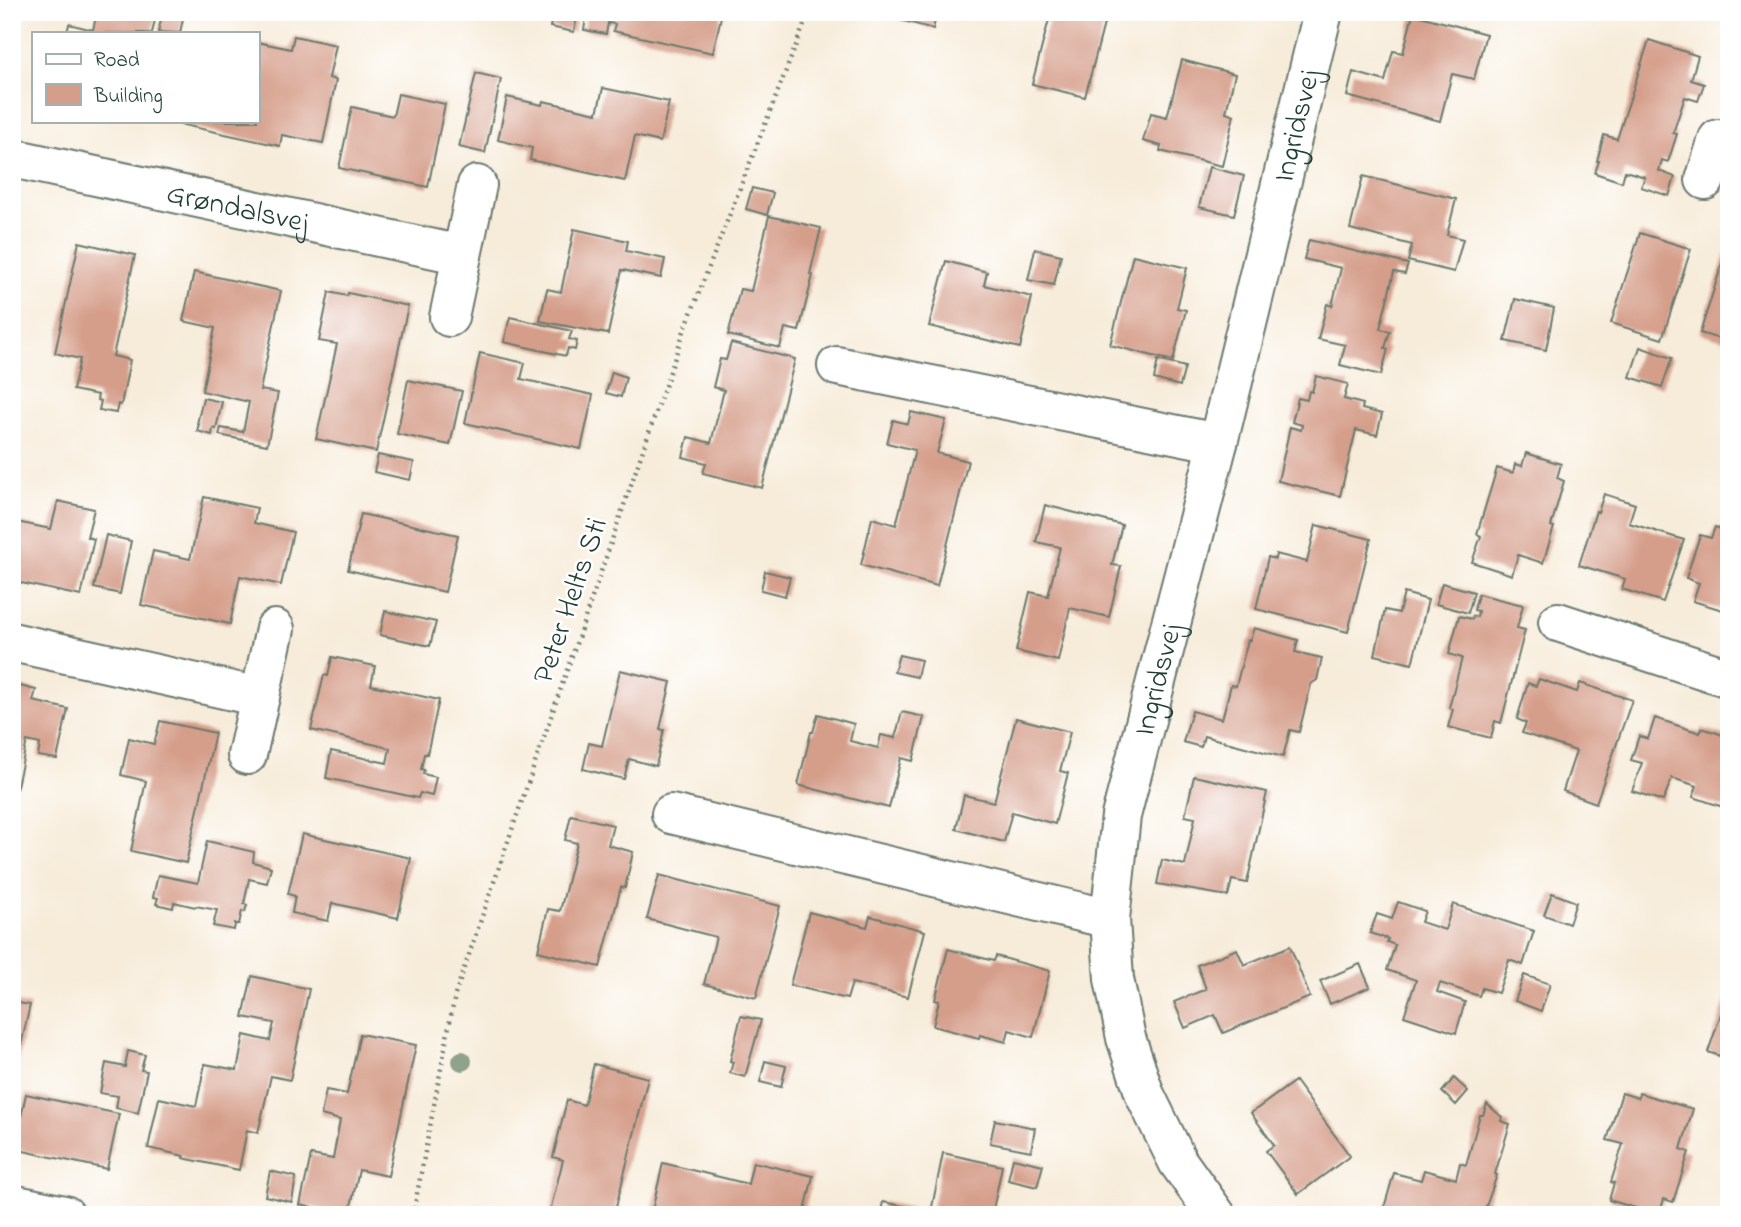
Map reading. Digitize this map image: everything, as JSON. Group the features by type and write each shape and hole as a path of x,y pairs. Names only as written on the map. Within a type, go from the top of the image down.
{"street":[{"name":"Ingridsvej","path":"1216,1215 1178,1162 1145,1095 1126,1038 1116,991 1110,919 1121,816 1218,443 1323,12"},
{"path":"1705,180 1718,139 1729,142"},
{"name":"Grøndalsvej","path":"12,158 462,255"},
{"path":"449,317 477,186"},
{"path":"837,366 1218,443"},
{"path":"1558,622 1729,678"},
{"path":"247,755 275,629"},
{"path":"12,642 260,697"},
{"path":"671,814 1110,919"},
{"path":"12,1203 65,1215"}],"path":[{"name":"Peter Helts Sti","path":"413,1215 455,995 684,331 809,12"}],"building":[{"path":"97,12 157,12 152,32 67,32 69,24 93,30"},
{"path":"163,12 200,12 199,18 184,14 180,32 158,32"},
{"path":"553,12 578,12 574,32 550,27"},
{"path":"587,12 722,12 713,53 613,31 615,24 608,23 606,34 584,30"},
{"path":"872,12 937,12 933,29"},
{"path":"1051,12 1107,12 1085,97 1032,84"},
{"path":"1413,14 1486,34 1474,79 1452,74 1440,121 1347,96 1353,72 1385,81 1393,51 1403,53"},
{"path":"294,36 336,45 329,78 336,80 323,143 282,135 280,146 179,124 259,122 259,42 291,49"},
{"path":"1649,40 1698,56 1691,80 1704,84 1698,101 1685,97 1673,133 1677,134 1668,162 1662,160 1659,171 1675,177 1669,196 1641,187 1645,177 1625,171 1622,182 1595,173 1604,135 1617,139"},
{"path":"1182,60 1235,74 1226,112 1234,115 1222,166 1160,151 1161,146 1143,141 1151,113 1167,117"},
{"path":"476,73 501,79 485,153 459,147"},
{"path":"603,88 669,102 660,142 635,136 625,181 530,160 532,148 498,140 507,97 542,105 543,101 597,113"},
{"path":"398,94 445,104 428,187 339,168 352,107 393,116"},
{"path":"1209,167 1244,176 1234,215 1199,207"},
{"path":"1363,176 1456,199 1447,235 1463,239 1454,272 1408,261 1412,245 1350,229"},
{"path":"752,188 773,193 767,215 746,209"},
{"path":"769,216 821,228 799,331 785,328 780,348 728,335 740,289 751,291"},
{"path":"574,229 628,241 626,251 665,259 661,278 622,270 608,334 540,321 547,289 561,292"},
{"path":"1640,233 1691,249 1662,339 1611,323"},
{"path":"1309,240 1408,264 1405,274 1394,272 1380,329 1390,331 1381,375 1340,365 1345,345 1318,339 1327,304 1332,306 1341,268 1304,259"},
{"path":"79,242 135,255 113,356 130,360 121,405 118,404 116,413 99,410 101,401 97,400 98,395 73,390 80,359 55,353"},
{"path":"1729,245 1729,342 1700,333"},
{"path":"1035,249 1061,255 1054,285 1028,280"},
{"path":"1133,255 1187,268 1177,308 1186,310 1173,361 1110,345"},
{"path":"946,261 987,272 984,285 1032,297 1020,348 929,326"},
{"path":"194,272 281,291 260,390 278,393 267,445 219,435 221,428 243,432 249,402 202,391 215,328 183,321"},
{"path":"329,292 347,296 348,293 408,306 376,452 316,439 337,344 319,341"},
{"path":"1515,299 1554,308 1546,350 1505,341"},
{"path":"510,317 572,331 569,339 577,341 575,350 568,348 566,356 504,342"},
{"path":"731,343 795,359 762,488 703,473 706,463 683,457 688,437 711,443 724,390 713,387 720,359 726,360"},
{"path":"1640,347 1672,358 1662,387 1630,377"},
{"path":"480,353 525,363 521,379 593,395 581,449 465,423"},
{"path":"1158,360 1185,367 1180,386 1154,379"},
{"path":"612,372 626,377 621,397 606,393"},
{"path":"1316,376 1348,384 1344,399 1363,404 1362,409 1382,414 1377,435 1356,430 1340,496 1278,481 1290,427 1301,430 1302,425 1292,422 1298,398 1307,400"},
{"path":"408,380 462,391 450,445 397,434"},
{"path":"203,398 222,402 212,435 197,431"},
{"path":"911,412 946,420 937,453 968,461 937,586 861,565 872,518 896,525 915,450 887,443 893,420 908,424"},
{"path":"1526,453 1561,464 1557,478 1564,481 1543,563 1518,555 1512,575 1472,562 1481,536 1477,534 1497,468 1513,473 1515,464 1522,466"},
{"path":"378,455 414,462 410,480 374,472"},
{"path":"1604,494 1635,504 1629,523 1684,540 1663,602 1622,589 1625,579 1579,565"},
{"path":"204,497 257,508 254,523 293,532 281,585 240,576 230,624 141,605 153,551 190,559"},
{"path":"58,501 94,509 87,537 94,539 81,596 12,581 12,521 51,529"},
{"path":"1045,505 1122,525 1112,565 1121,566 1109,617 1070,608 1058,661 1016,651 1030,592 1048,596 1060,547 1036,542"},
{"path":"361,514 458,535 445,592 348,570"},
{"path":"1316,525 1371,539 1348,632 1256,609 1268,557 1275,559 1276,554 1307,562"},
{"path":"1715,527 1729,532 1729,612 1693,601 1699,583 1686,578 1700,535 1711,538"},
{"path":"106,535 131,541 120,594 94,588"},
{"path":"765,571 790,577 785,596 761,590"},
{"path":"1442,583 1474,592 1468,613 1436,604"},
{"path":"1404,593 1428,600 1412,664 1375,655 1385,610 1399,613"},
{"path":"1478,594 1523,605 1517,628 1525,630 1501,723 1495,721 1491,738 1448,727 1453,709 1449,708 1462,658 1449,654 1459,616 1472,619 1473,616 1477,617 1478,611 1474,610"},
{"path":"385,611 436,622 430,646 380,635"},
{"path":"1254,628 1298,640 1295,652 1322,658 1317,680 1311,684 1299,732 1290,730 1283,757 1204,736 1201,747 1183,742 1192,711 1222,719 1231,685 1236,686 1248,640"},
{"path":"899,655 921,660 917,677 894,672"},
{"path":"332,657 375,666 371,685 439,700 421,769 424,770 423,774 436,777 432,796 420,793 418,798 326,778 331,751 387,763 390,748 311,730 324,675 328,676"},
{"path":"620,670 671,682 660,729 664,730 656,766 629,759 624,779 583,769 589,743 602,746"},
{"path":"1539,679 1577,692 1580,683 1632,700 1596,803 1563,791 1576,751 1522,733 1526,723 1517,719 1528,683 1536,686"},
{"path":"12,684 36,690 33,701 68,709 57,759 38,756 40,744 27,741 13,804"},
{"path":"902,712 924,717 913,761 901,758 889,808 798,785 818,714 854,724 850,741 878,748 881,735 895,738"},
{"path":"1016,718 1070,732 1060,771 1068,773 1055,824 1012,812 1004,842 956,829 964,795 994,802"},
{"path":"1655,718 1700,733 1702,728 1729,737 1729,809 1693,797 1697,786 1672,778 1663,801 1632,791 1642,763 1631,760 1639,736 1648,739"},
{"path":"160,721 215,733 186,863 131,851 146,781 121,775 129,738 154,744"},
{"path":"1194,776 1267,792 1247,883 1232,880 1228,896 1157,884 1162,860 1185,865 1195,818 1185,816"},
{"path":"571,815 613,825 608,845 633,852 625,888 621,887 600,967 538,951 548,909 560,911 577,843 565,840"},
{"path":"302,834 411,858 398,918 332,903 328,921 292,913 295,896 288,894"},
{"path":"207,841 254,852 253,862 271,867 267,883 249,879 245,912 242,911 239,924 235,924 234,930 213,926 217,910 174,902 173,908 156,904 158,898 153,897 158,875 198,883"},
{"path":"659,875 780,906 756,998 704,984 716,937 647,919"},
{"path":"1552,893 1576,902 1569,924 1544,915"},
{"path":"1398,902 1425,911 1421,922 1445,930 1453,904 1534,931 1523,965 1509,960 1498,993 1482,988 1479,996 1440,983 1437,992 1465,1002 1456,1033 1404,1016 1416,980 1387,970 1395,945 1387,942 1388,939 1370,933 1377,914 1392,919"},
{"path":"809,912 867,927 870,916 925,931 908,997 852,983 847,999 790,985"},
{"path":"1290,946 1310,997 1223,1033 1215,1015 1185,1028 1174,1002 1206,989 1197,965 1237,949 1244,965"},
{"path":"948,949 994,961 996,956 1050,971 1033,1037 1009,1030 1006,1042 933,1026 939,1001 935,1000"},
{"path":"1360,964 1370,987 1330,1004 1320,981"},
{"path":"1524,975 1550,984 1541,1011 1515,1001"},
{"path":"252,976 309,989 290,1080 271,1076 258,1133 247,1130 239,1170 148,1148 159,1098 196,1106 205,1064 237,1070 244,1035 270,1041 274,1023 243,1017"},
{"path":"1729,990 1729,1059 1708,1052"},
{"path":"12,1002 30,1005 13,1082 12,1082"},
{"path":"741,1016 761,1020 745,1077 730,1073 733,1062 730,1061"},
{"path":"360,1034 416,1045 388,1176 359,1170 349,1215 300,1205 311,1155 333,1159 340,1120 321,1115 326,1090 347,1094"},
{"path":"128,1051 145,1055 141,1070 147,1071 138,1113 116,1108 118,1096 100,1093 106,1063 125,1067"},
{"path":"765,1061 786,1066 781,1087 760,1082"},
{"path":"594,1064 648,1078 614,1215 549,1215 563,1160 553,1157 567,1100 584,1105"},
{"path":"1454,1078 1468,1091 1456,1105 1442,1092"},
{"path":"1295,1081 1350,1156 1298,1194 1266,1151 1274,1145 1251,1113"},
{"path":"1622,1093 1638,1098 1639,1093 1693,1109 1681,1149 1689,1152 1673,1202 1664,1199 1659,1215 1609,1200 1614,1183 1611,1182 1623,1144 1607,1140"},
{"path":"26,1094 119,1114 107,1169 14,1149"},
{"path":"1487,1104 1502,1117 1501,1121 1510,1124 1483,1215 1382,1215 1394,1173 1421,1180 1424,1170 1456,1179 1460,1163 1466,1165 1480,1115 1483,1115"},
{"path":"995,1120 1035,1128 1031,1151 990,1143"},
{"path":"943,1153 1002,1166 992,1215 880,1215 883,1202 931,1212"},
{"path":"1013,1158 1043,1165 1037,1187 1008,1180"},
{"path":"753,1162 813,1176 804,1215 651,1215 663,1163 748,1184"},
{"path":"270,1171 296,1177 292,1202 265,1196"}]}
